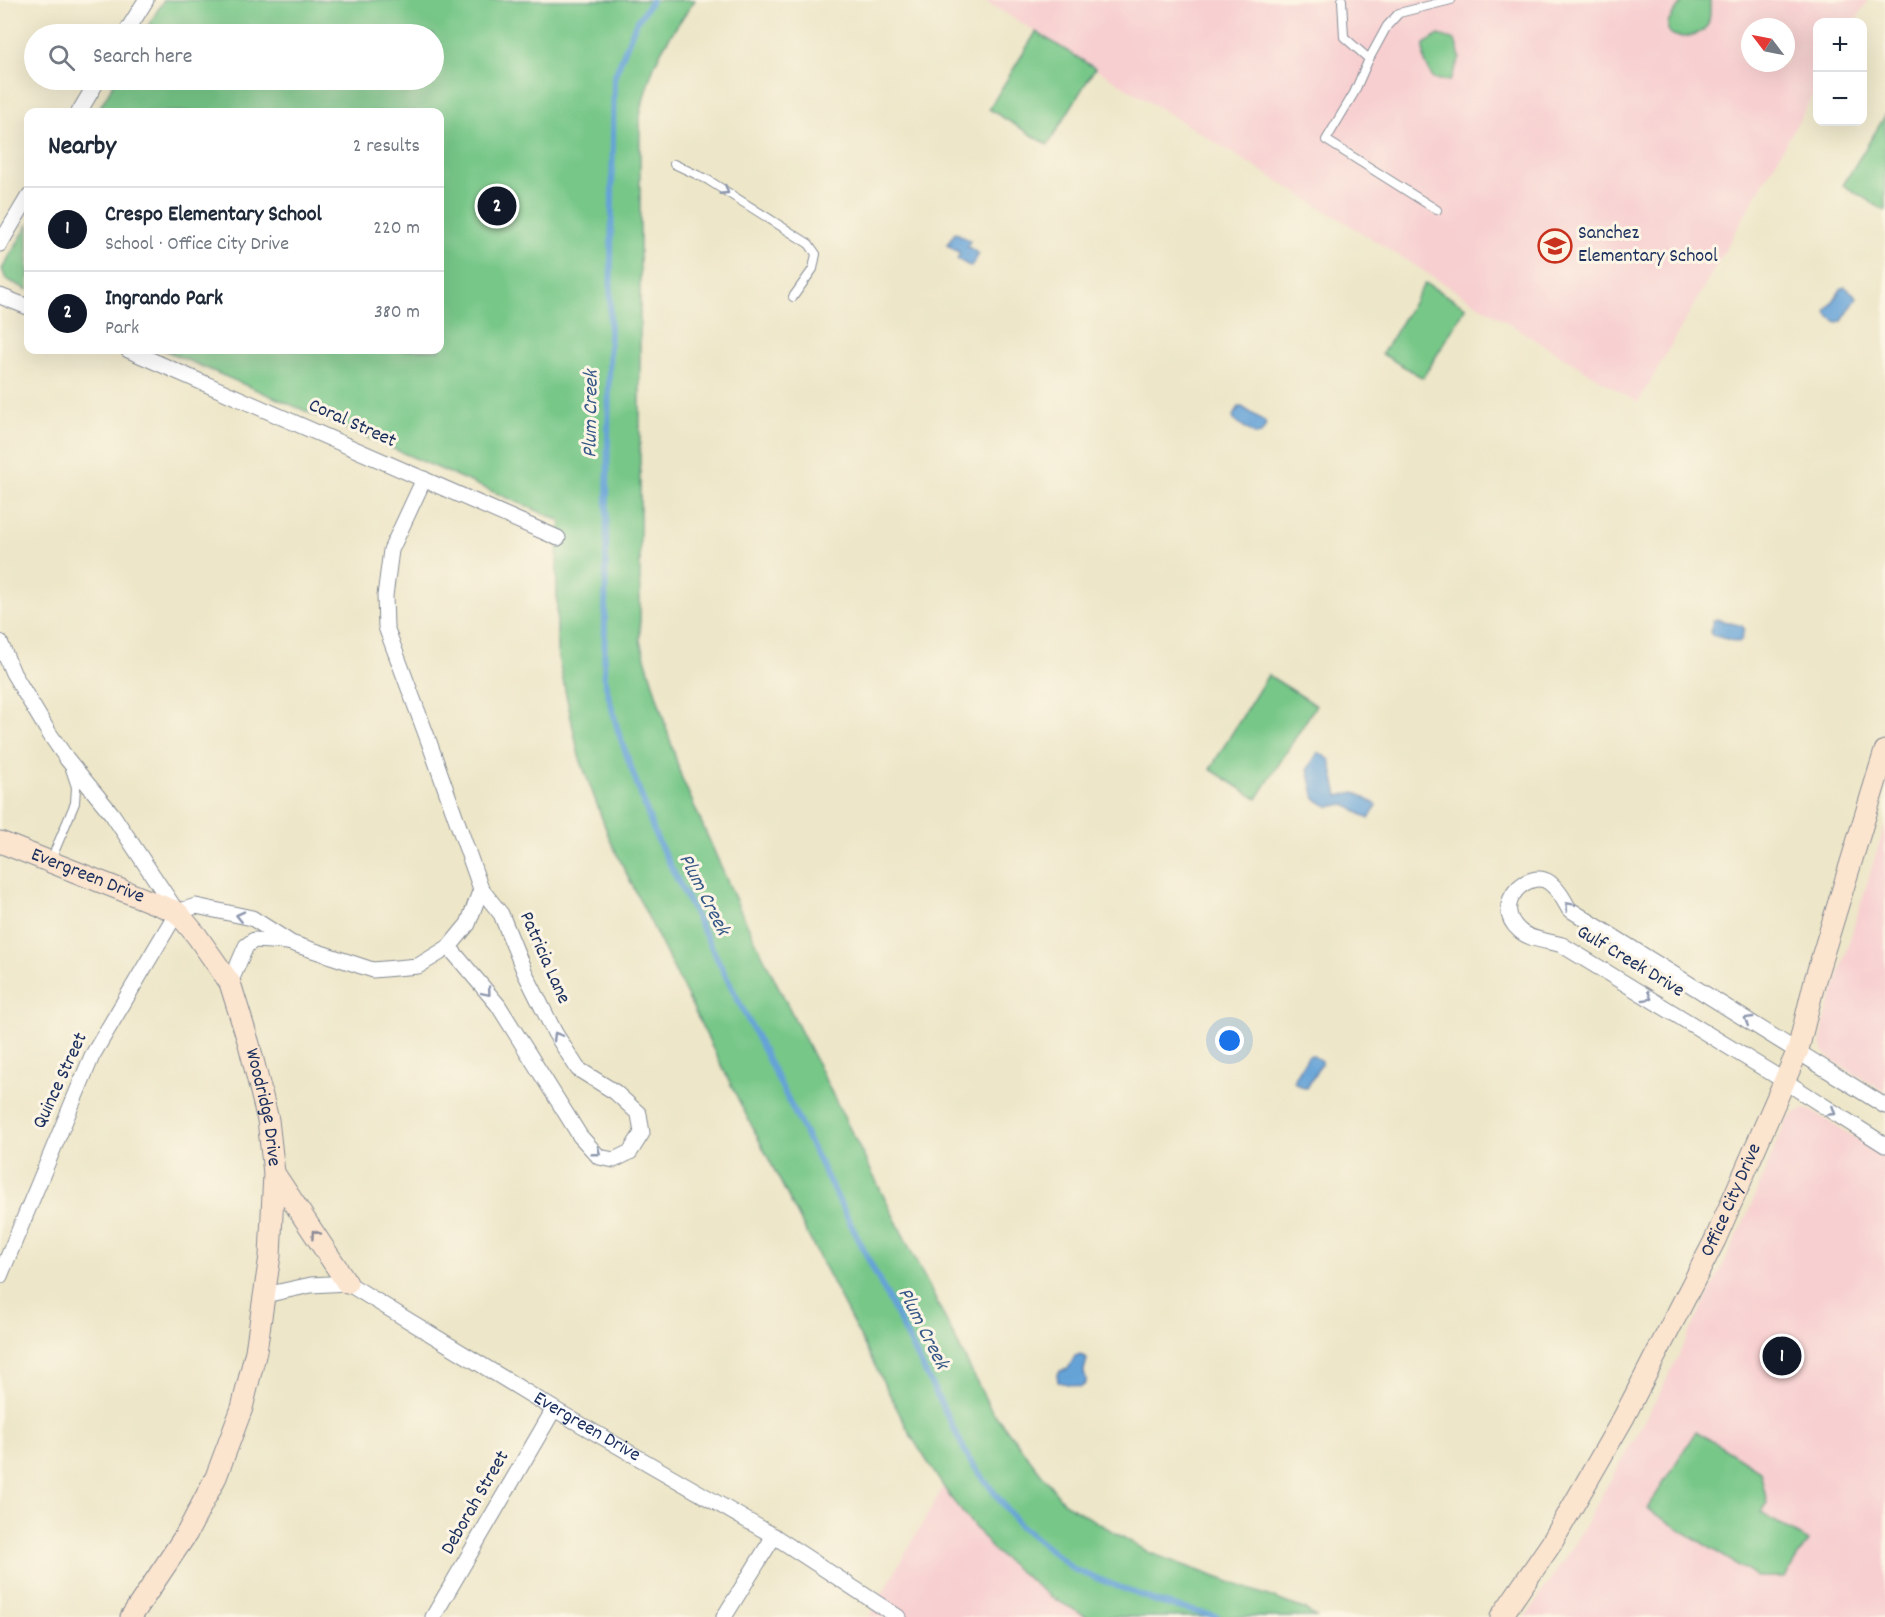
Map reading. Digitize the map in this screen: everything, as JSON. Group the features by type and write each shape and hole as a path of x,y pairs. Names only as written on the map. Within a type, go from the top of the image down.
{"street":[{"path":"131,24 146,0"},
{"path":"81,108 92,90"},
{"path":"0,244 24,203"},
{"path":"0,296 24,305"},
{"name":"Coral Street","path":"137,354 558,538"},
{"name":"Patricia Lane","path":"424,479 391,550 385,596 386,627 481,888 501,914 525,973 555,1033 578,1069 615,1092 639,1114 642,1133 630,1152 614,1160 599,1157 580,1136 498,1005 449,947"},
{"name":"Woodridge Drive","path":"0,642 13,673 49,733 112,814 177,912 198,936 230,983 249,1044 268,1120 274,1173 270,1256 256,1352 242,1408 216,1477 187,1533 130,1617"},
{"name":"Office City Drive","path":"1501,1617 1551,1544 1640,1389 1715,1240 1798,1050 1815,980 1885,751"},
{"name":"Evergreen Drive","path":"0,842 177,912"},
{"name":"Gulf Creek Drive","path":"1885,1106 1569,909 1558,892 1544,880 1532,880 1522,885 1513,894 1508,905 1509,919 1520,932 1563,945 1885,1145"},
{"path":"230,983 246,946 254,940 291,943 373,970 418,966 449,947 468,924 481,888"},
{"path":"177,912 196,906 252,918 291,943"},
{"name":"Quince Street","path":"0,1276 92,1056 177,912"},
{"path":"274,1173 347,1283"},
{"path":"265,1295 311,1285 347,1283"},
{"name":"Evergreen Drive","path":"347,1283 554,1409 774,1536 898,1617"},
{"name":"Deborah Street","path":"433,1617 554,1409"},
{"path":"724,1617 774,1536"}],"lane":[{"path":"1342,0 1344,37 1369,59"},
{"path":"1437,210 1326,140 1354,93 1387,26 1399,13 1451,0"},
{"path":"674,164 708,180 809,244 816,254 813,269 794,297"},
{"path":"50,862 75,803 76,787 67,759"}],"shaded area":[{"name":"Sanchez Elementary School","path":"984,0 1868,0 1857,18 1813,18 1813,96 1638,403"},
{"path":"1885,825 1885,1092 1829,1058 1823,1051 1821,1042 1824,1024"},
{"path":"1802,1109 1810,1110 1885,1156 1885,1617 1526,1617 1574,1544 1661,1391 1744,1222 1785,1124 1792,1115"},
{"path":"943,1487 994,1551 1049,1596 1087,1617 869,1617"}],"green space":[{"path":"164,0 695,0 660,54 648,82 640,116 640,641 681,776 741,912 990,1408 1064,1503 1150,1553 1304,1609 1316,1617 1087,1617 1049,1596 994,1551 950,1497 911,1436 740,1103 610,840 579,756 557,652 557,555 561,521 173,354 444,354 444,108 99,108 110,90 444,90 444,24 149,24"},
{"path":"1684,0 1710,0 1710,18 1705,29 1685,37 1672,34 1668,30 1668,24"},
{"path":"1036,32 1095,68 1048,145 989,109"},
{"path":"1439,35 1455,40 1460,57 1450,81 1433,79 1424,59 1424,44"},
{"path":"1885,116 1885,211 1843,185"},
{"path":"24,232 24,288 6,279 2,269"},
{"path":"1425,283 1466,307 1423,378 1382,354"},
{"path":"1268,675 1316,705 1257,799 1210,769"},
{"path":"1696,1431 1760,1471 1767,1503 1761,1513 1808,1541 1785,1577 1757,1577 1647,1509"}],"water":[{"path":"955,232 970,241 967,246 979,254 971,267 957,259 960,253 947,245"},
{"path":"1845,287 1857,298 1842,321 1837,322 1826,312 1841,289"},
{"path":"1239,407 1264,421 1266,425 1261,434 1256,435 1234,420 1233,416"},
{"path":"1716,619 1742,626 1744,629 1741,641 1712,635 1710,632 1713,621"},
{"path":"1318,752 1330,760 1338,796 1355,792 1377,805 1369,819 1344,804 1329,807 1315,799 1308,769"},
{"path":"1312,1055 1321,1061 1321,1064 1307,1088 1304,1088 1294,1080 1308,1056"},
{"path":"1080,1354 1087,1358 1084,1372 1085,1384 1081,1387 1058,1382 1057,1374 1068,1369 1075,1356"}],"waterway":[{"name":"Plum Creek","path":"652,0 635,25 614,78 604,678 618,731 656,837 970,1461 1019,1525 1075,1570 1158,1602 1217,1617"}],"place":[{"name":"Ingrando Park","path":"497,206"},
{"name":"Sanchez Elementary School","path":"1555,246"},
{"name":"Crespo Elementary School","path":"1782,1356"}]}
